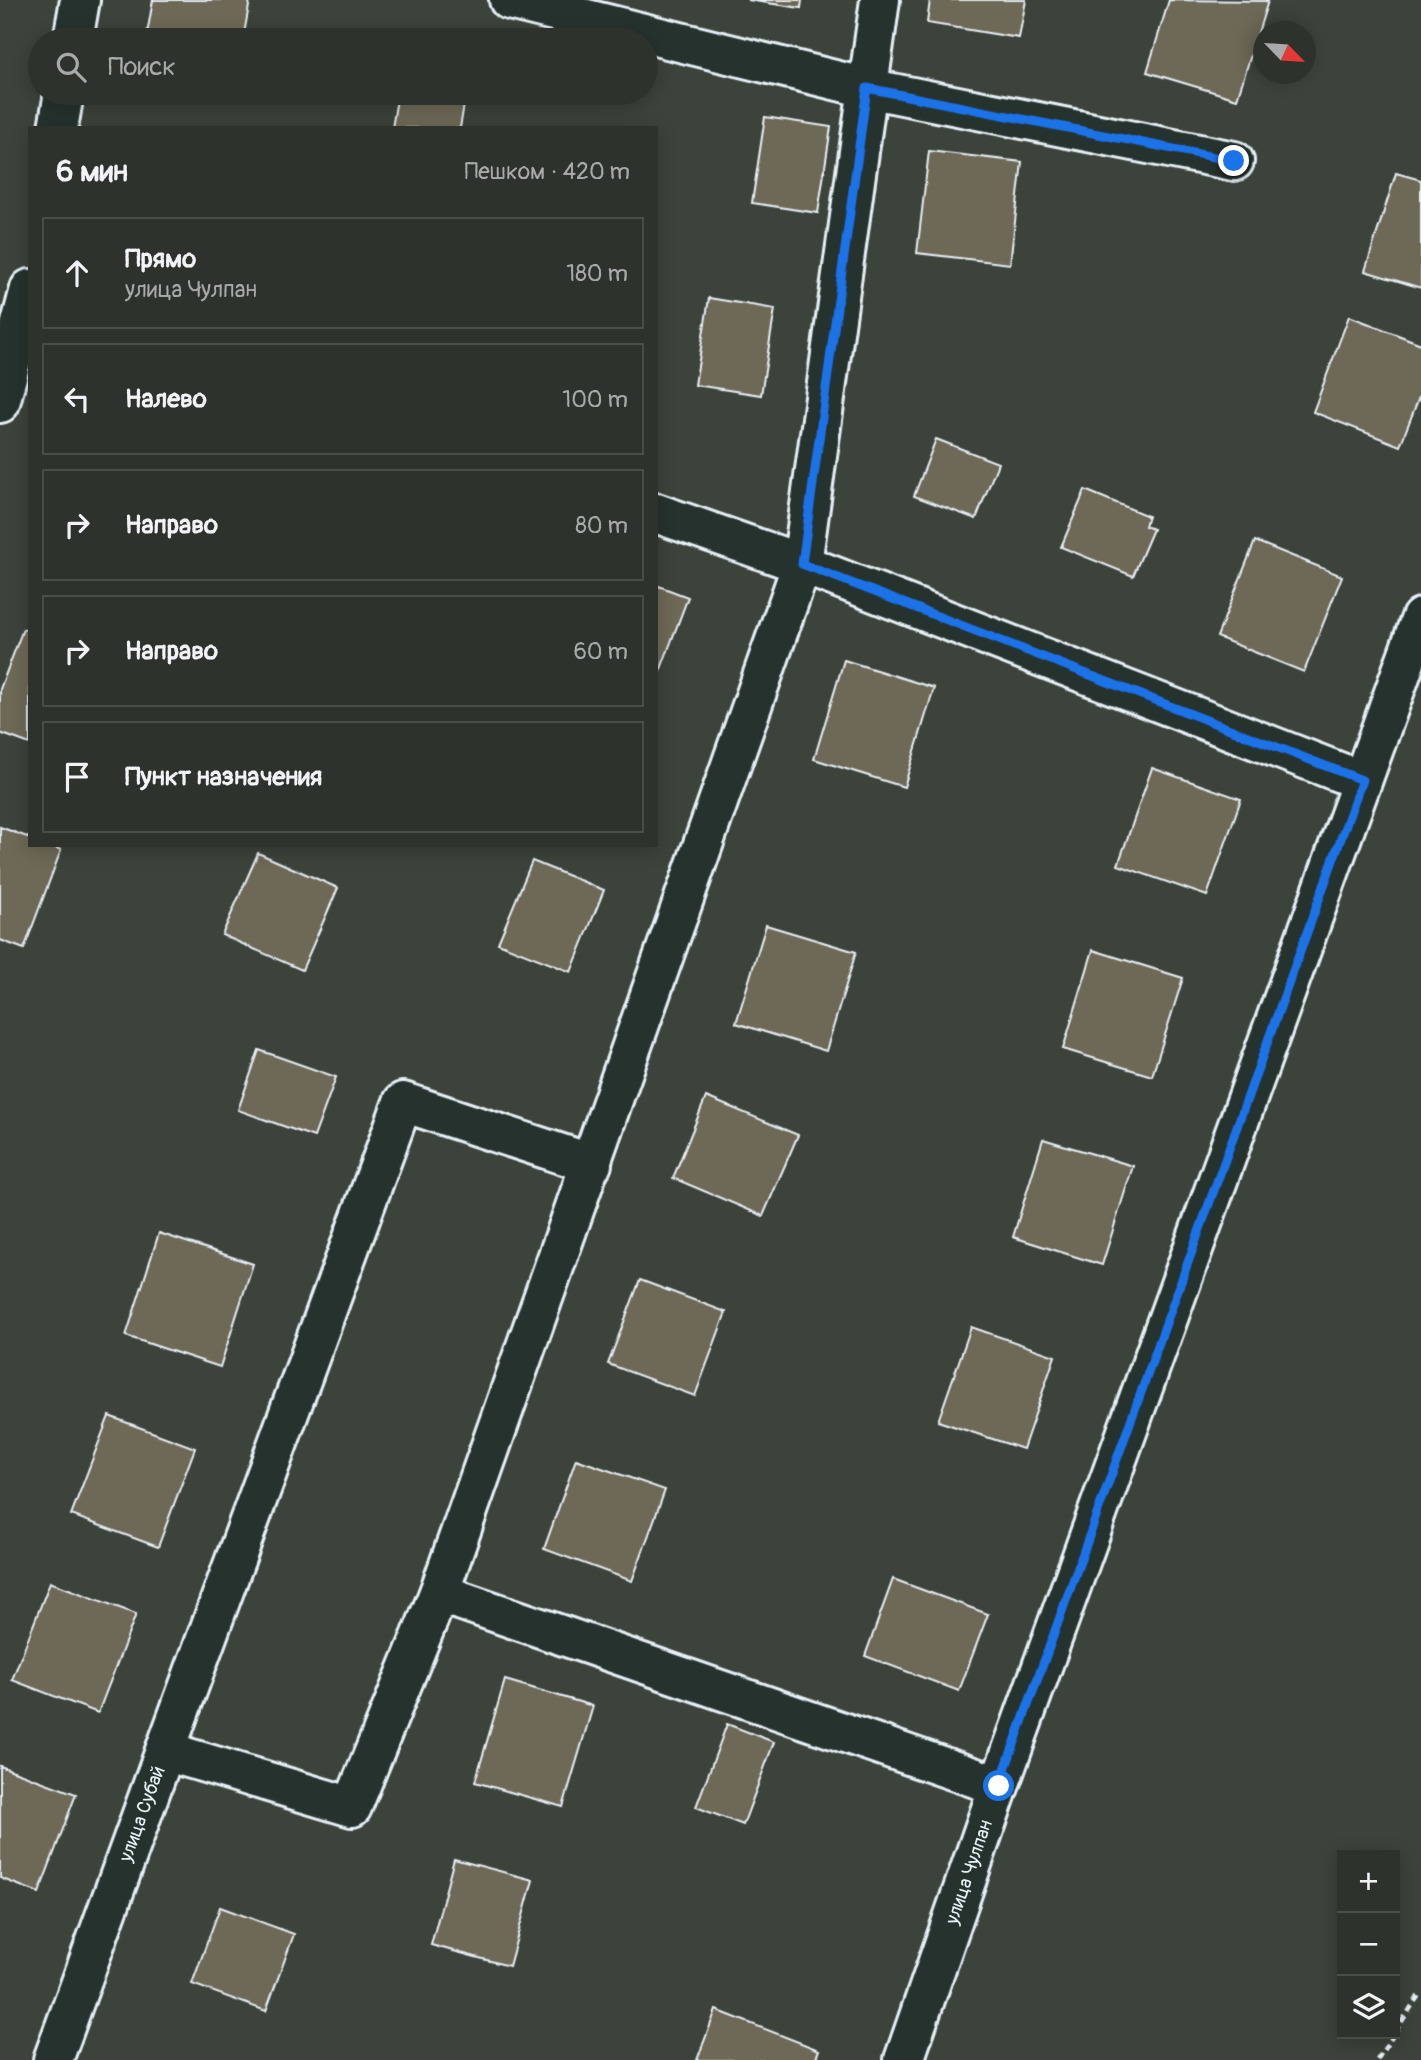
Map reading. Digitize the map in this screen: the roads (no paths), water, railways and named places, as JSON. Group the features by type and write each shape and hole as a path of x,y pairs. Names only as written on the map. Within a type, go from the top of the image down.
{"street":[{"path":"75,28 80,0"},
{"path":"509,0 623,28"},
{"path":"880,0 802,564 439,1593 999,1786"},
{"path":"658,37 867,88 1234,161"},
{"path":"58,126 62,105"},
{"path":"0,403 22,291"},
{"path":"658,514 802,564 1362,780"},
{"name":"улица Чулпан","path":"904,2060 999,1786 1421,618"},
{"path":"165,1751 403,1102 592,1164"},
{"name":"улица Субай","path":"53,2060 165,1751 352,1807 439,1593"}]}
